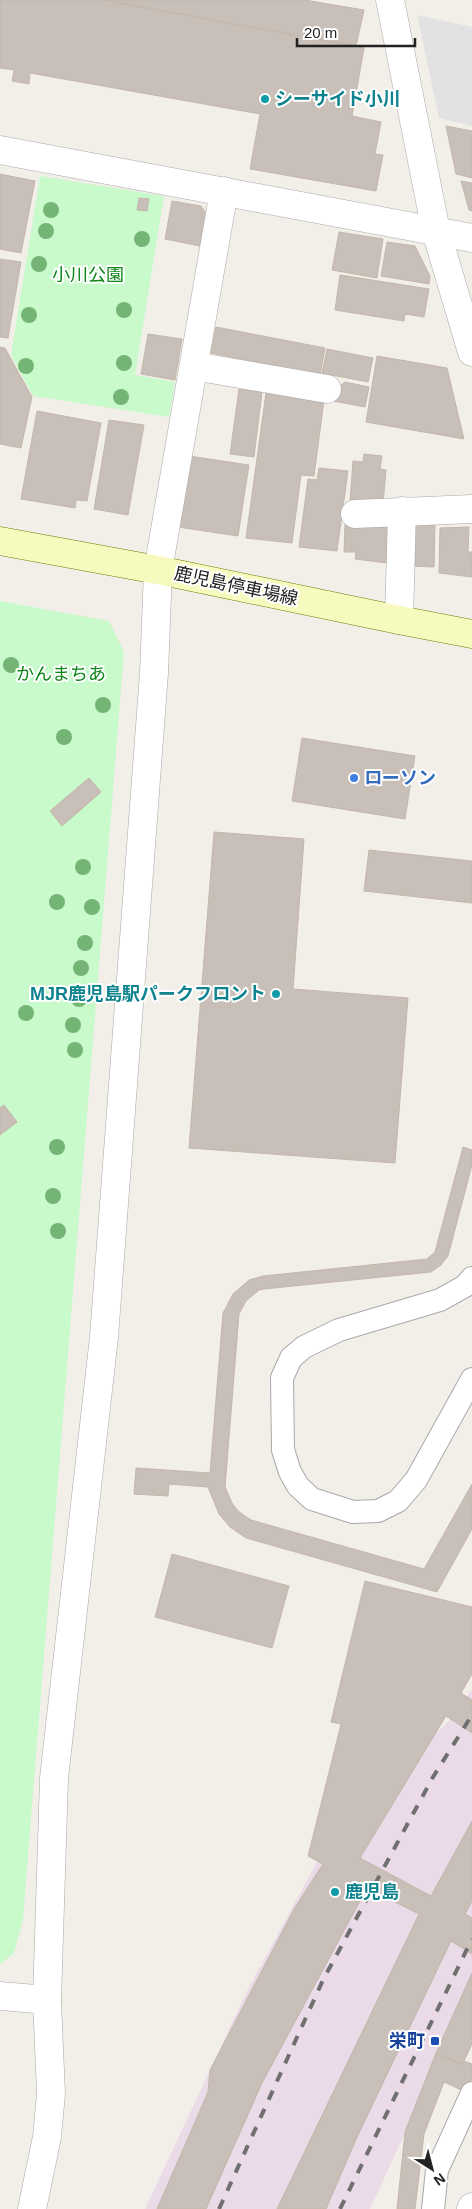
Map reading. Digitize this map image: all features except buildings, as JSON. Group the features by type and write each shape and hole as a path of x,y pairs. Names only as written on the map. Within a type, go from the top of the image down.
{"main road":[{"name":"鹿児島停車場線","path":"0,541 158,570 472,634"}],"street":[{"path":"390,0 436,231 472,352"},
{"path":"0,150 472,238"},
{"path":"32,2209 47,2137 50,2094 46,2000 54,1778 104,1337 154,673 158,570 224,191"},
{"path":"194,366 327,390"},
{"path":"355,514 472,509"},
{"path":"398,620 402,511"},
{"path":"0,1996 46,2000"}],"lane":[{"path":"472,1278 464,1286 440,1300 339,1330 304,1347 291,1358 282,1378 283,1450 290,1472 298,1486 312,1499 353,1512 378,1510 398,1501 416,1480 472,1379"},
{"path":"433,2209 437,2170 472,2093"}],"shaded area":[{"path":"417,15 472,27 472,126 439,118"},
{"path":"472,1690 472,1987 370,2209 145,2209 247,1991 330,1838 448,1722"}],"green space":[{"name":"小川公園","path":"40,176 164,196 135,375 175,382 169,417 33,396 11,355"},
{"name":"かんまちあ","path":"0,601 109,621 124,652 23,1919 14,1953 0,1964"}],"railway":[{"path":"219,2209 323,1980 433,1777 472,1715"},
{"path":"340,2209 472,1939"}],"place":[{"name":"シーサイド小川","path":"265,99"},
{"name":"ローソン","path":"354,778"},
{"name":"MJR鹿児島駅パークフロント","path":"276,994"},
{"name":"鹿児島","path":"335,1892"},
{"name":"栄町","path":"435,2041"}]}
